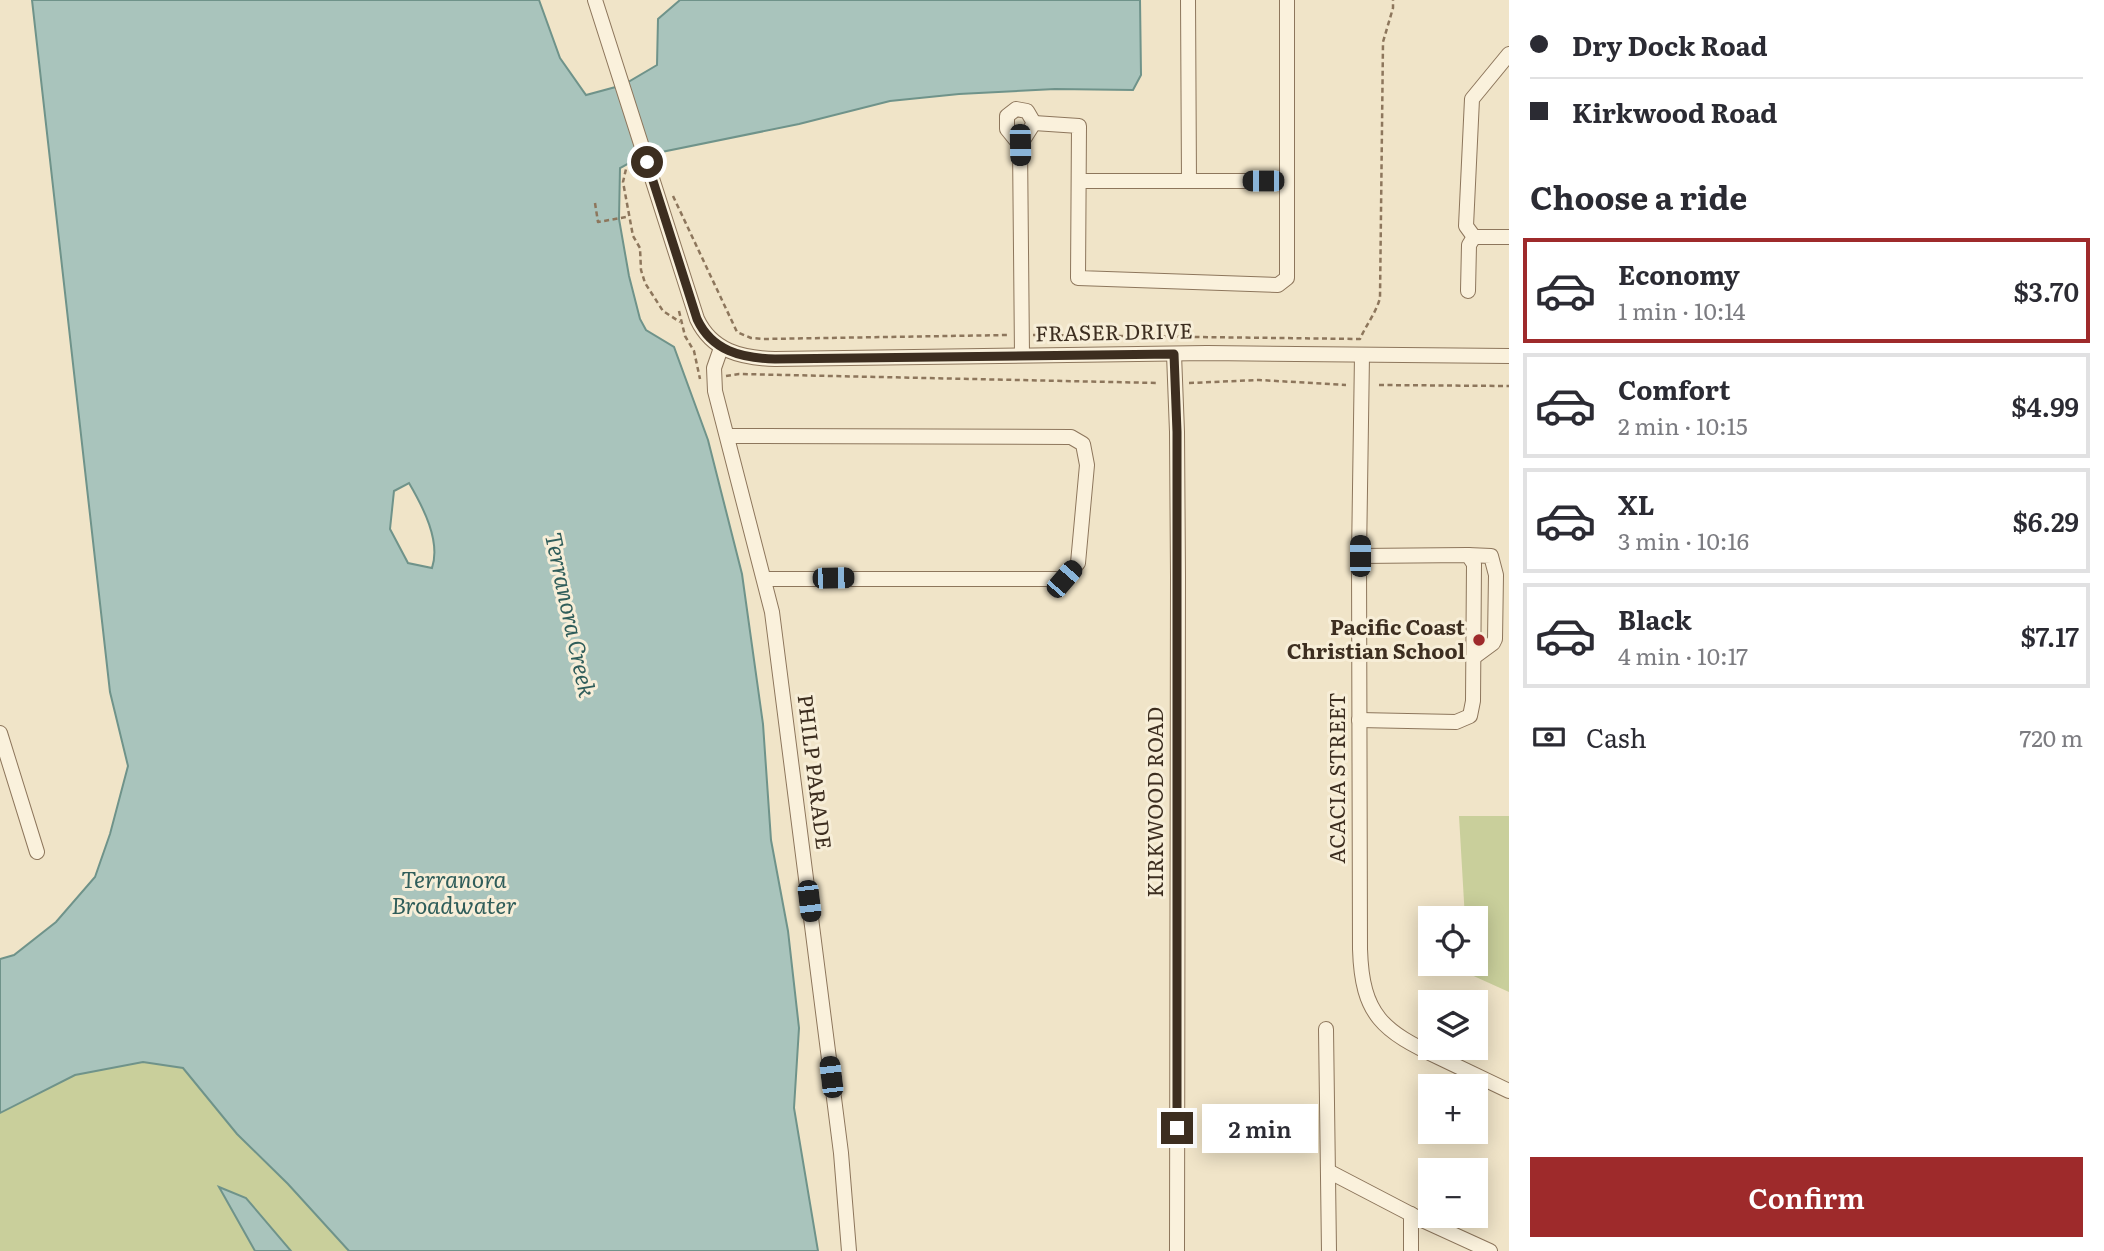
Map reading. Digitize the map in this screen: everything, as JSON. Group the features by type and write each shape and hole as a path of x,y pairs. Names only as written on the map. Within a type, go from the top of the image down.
{"street":[{"path":"595,0 697,319 706,334 721,348"},
{"path":"1188,0 1189,181"},
{"path":"1034,123 1079,126 1078,278 1278,285 1287,278 1287,0"},
{"path":"1474,237 1466,226 1472,99 1509,54"},
{"path":"1020,145 1007,129 1007,116 1016,109 1027,111 1034,123"},
{"path":"1022,355 1020,145 1034,123"},
{"path":"1079,181 1287,181"},
{"path":"1474,237 1509,236"},
{"path":"1468,291 1469,245 1474,237"},
{"name":"FRASER DRIVE","path":"721,348 737,355 760,358 1174,354 1509,356"},
{"name":"PHILP PARADE","path":"721,348 713,376 765,579 791,748 839,1140 849,1251"},
{"name":"KIRKWOOD ROAD","path":"1174,354 1178,563 1177,1251"},
{"name":"ACACIA STREET","path":"1362,355 1360,949 1365,990 1378,1018 1400,1039 1509,1091"},
{"path":"728,436 1071,437 1083,444 1087,465 1078,563 1064,579 765,579"},
{"path":"1359,720 1450,722 1470,716 1473,708 1474,564 1468,555"},
{"path":"1360,556 1491,556 1496,575 1495,639 1474,657"},
{"path":"0,733 37,852"},
{"path":"1326,1029 1329,1251"},
{"path":"1328,1171 1490,1251"},
{"path":"1411,1214 1411,1251"}],"path":[{"path":"635,163 626,169 623,182 633,236 640,248 641,270 651,294 663,311 680,321"},
{"path":"595,203 598,222 626,217"},
{"path":"723,376 739,374 1014,378 1158,383"},
{"path":"1189,383 1259,380 1346,385"},
{"path":"1379,385 1509,386"}],"green space":[{"path":"1459,816 1509,816 1509,992 1474,976 1488,976 1488,906 1464,906"},
{"path":"143,1062 183,1068 237,1134 288,1184 349,1251 291,1251 246,1198 219,1188 255,1251 0,1251 0,1113 75,1075"}],"water":[{"name":"Terranora Broadwater","path":"32,0 539,0 560,58 586,95 623,85 657,65 658,19 680,0 1140,0 1141,75 1133,90 1055,89 890,101 799,124 642,156 620,168 619,219 640,319 646,330 674,347 708,440 742,574 763,724 771,840 788,931 799,1028 794,1108 818,1251 349,1251 288,1184 237,1134 183,1068 143,1062 75,1075 0,1113 0,959 14,955 56,922 95,877 110,834 128,766 110,692","holes":["409,483 429,524 434,547 432,568 408,563 390,529 394,491"]},
{"path":"219,1187 246,1198 291,1251 255,1251"}],"place":[{"name":"Pacific Coast Christian School","path":"1479,640"}],"route":[{"path":"647,162 702,330 721,348 737,355 775,359 1174,354 1178,576 1177,1128"}],"water label":[{"name":"Terranora Creek","path":"570,615"}]}
